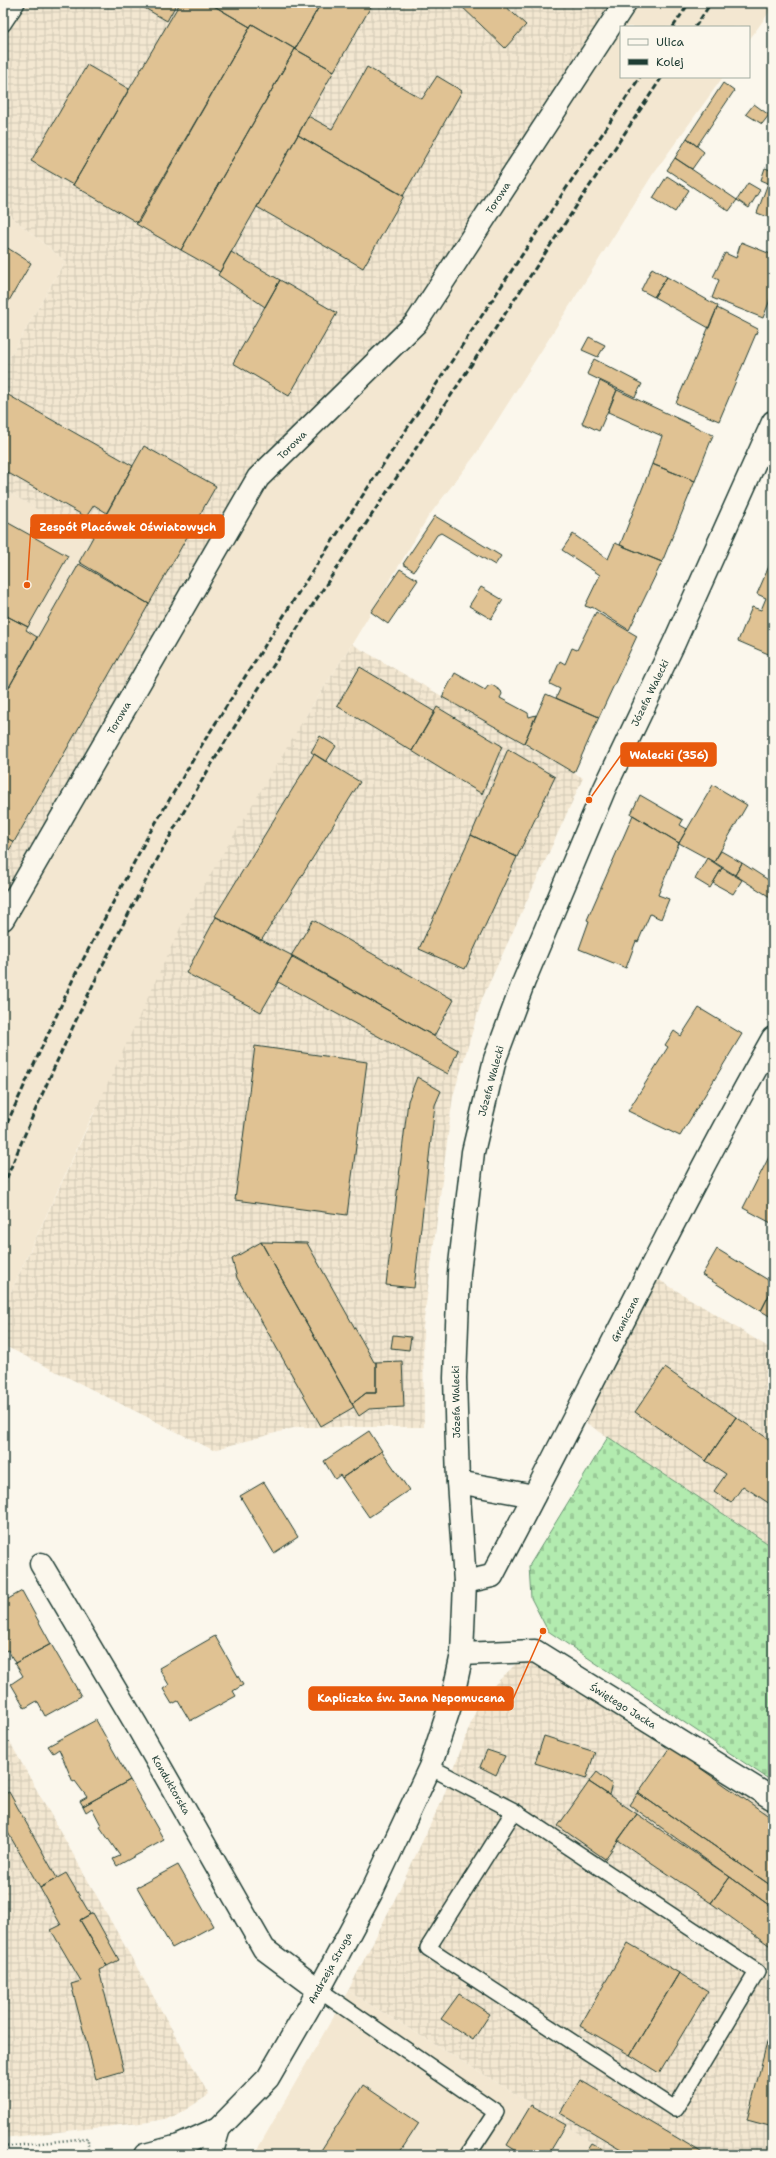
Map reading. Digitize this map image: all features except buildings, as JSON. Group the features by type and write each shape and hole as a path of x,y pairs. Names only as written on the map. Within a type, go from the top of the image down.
{"street":[{"name":"Torowa","path":"3,919 258,478 416,323 625,3"},
{"name":"Józefa Walecki","path":"430,1767 452,1700 462,1654 465,1582 458,1482 455,1378 459,1273 473,1152 495,1059 524,982 604,790 674,643 773,422"},
{"name":"Graniczna","path":"465,1582 492,1576 705,1160 766,1066 773,1038"},
{"path":"458,1482 534,1496"},
{"name":"Konduktorska","path":"41,1564 141,1732 264,1949 319,1990"},
{"name":"Świętego Jacka","path":"462,1654 535,1651 773,1799"},
{"name":"Andrzeja Struga","path":"218,2128 268,2078 319,1990 371,1893 430,1767"},
{"path":"145,2155 179,2146 218,2128"},
{"path":"211,2155 218,2128"}],"lane":[{"path":"3,24 16,3"},
{"path":"430,1767 514,1811 757,1972 675,2109 428,1948 514,1811"},
{"path":"319,1990 496,2112 468,2155"}],"path":[{"path":"3,2147 88,2138 88,2155"}],"shaded area":[{"path":"4,3 625,3 416,323 258,478 3,919 3,614 28,627 26,630 37,637 91,541 3,489 3,369 65,261 3,210"},
{"path":"625,3 773,3 773,7 750,39 750,26 620,26 620,78 722,78 653,174 476,454 428,517 352,644 307,714 91,1118 3,1309 3,919 258,478"},
{"path":"3,210 65,261 3,369"},
{"path":"3,489 91,540 37,637 26,630 27,628 3,614"},
{"path":"352,644 583,778 482,999 453,1096 423,1327 424,1427 297,1427 213,1450 3,1345 3,1309 188,911 307,714"},
{"path":"648,1273 773,1350 773,1547 576,1416"},
{"path":"524,1656 773,1804 773,2155 609,2155 566,2125 348,1991 393,1903 442,1800 480,1699"},
{"path":"3,1730 209,2095 174,2117 149,2122 3,2138"},
{"path":"348,1991 566,2125 609,2155 254,2155"}],"green space":[{"path":"608,1437 773,1547 773,1775 770,1780 548,1631 531,1598 529,1566"}],"railway":[{"path":"674,26 689,3"},
{"path":"696,26 711,3"},
{"path":"3,1132 75,975 149,834 203,743 302,587 639,78"},
{"path":"3,1187 59,1057 99,972 142,888 188,804 264,679 661,78"}],"place":[{"name":"Zespół Placówek Oświatowych","path":"27,585"},
{"name":"Walecki (356)","path":"589,800"},
{"name":"Kapliczka św. Jana Nepomucena","path":"543,1631"}]}
